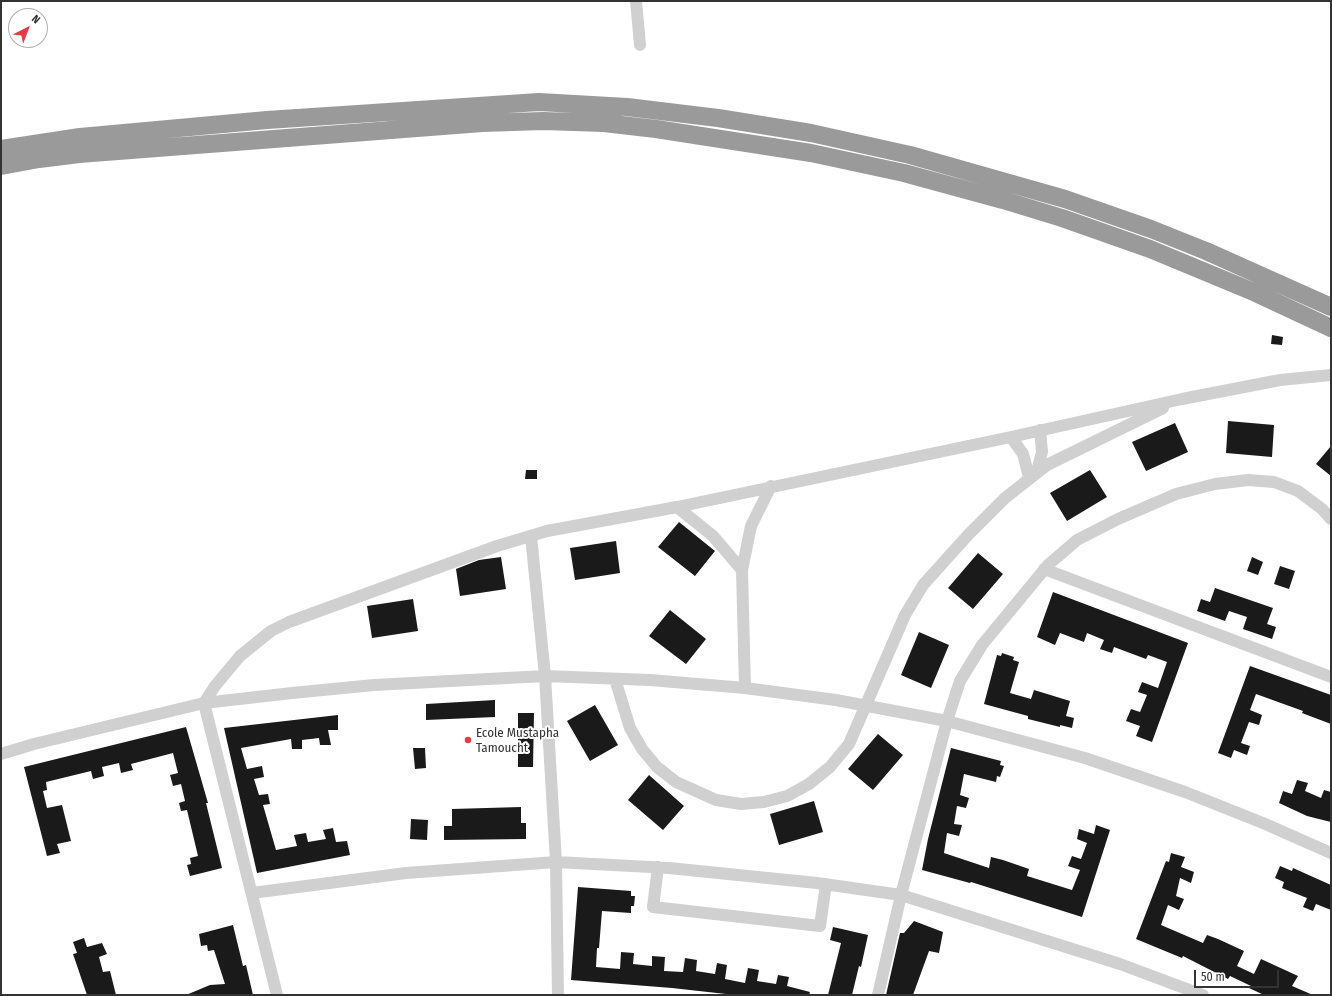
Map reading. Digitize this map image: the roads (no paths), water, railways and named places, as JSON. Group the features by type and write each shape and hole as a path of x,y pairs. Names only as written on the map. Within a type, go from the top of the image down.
{"highway":[{"path":"1,149 80,137 267,120 539,102 620,107 718,118 811,133 910,155 1065,198 1199,248 1331,307"},
{"path":"1,166 39,159 80,154 482,123 543,120 604,123 656,129 811,153 904,173 1010,202 1062,218 1170,257 1249,290 1331,328"}],"street":[{"path":"636,1 640,45"},
{"path":"277,995 204,703 215,686 240,656 255,643 289,622 531,536 572,525 677,507 771,486 1011,437 1182,399 1280,380 1331,375"},
{"path":"615,679 630,728 642,748 657,767 676,782 697,793 716,800 741,804 764,802 787,796 809,784 830,767 849,744 905,615 923,586 968,535 1033,474 1058,458 1182,399"},
{"path":"1033,474 1042,452 1040,430"},
{"path":"1011,437 1023,454 1033,474"},
{"path":"878,995 901,895 947,721 960,681 982,645 1044,569 1077,540 1118,519 1176,494 1215,484 1248,480 1274,482 1298,491 1322,509 1331,519"},
{"path":"745,688 742,570 751,526 771,486"},
{"path":"677,507 712,536 742,570"},
{"path":"531,536 545,676 556,862 558,995"},
{"path":"1044,569 1331,677"},
{"path":"1,754 34,744 204,703 374,685 545,676 650,680 745,688 866,704 947,721 1086,758 1185,792 1263,823 1331,853"},
{"path":"252,893 399,874 556,862 658,867 826,884 901,895 1120,964 1203,995"},
{"path":"658,867 653,907 820,926 826,884"}],"place":[{"name":"Ecole Mustapha Tamoucht","path":"468,740"}]}
